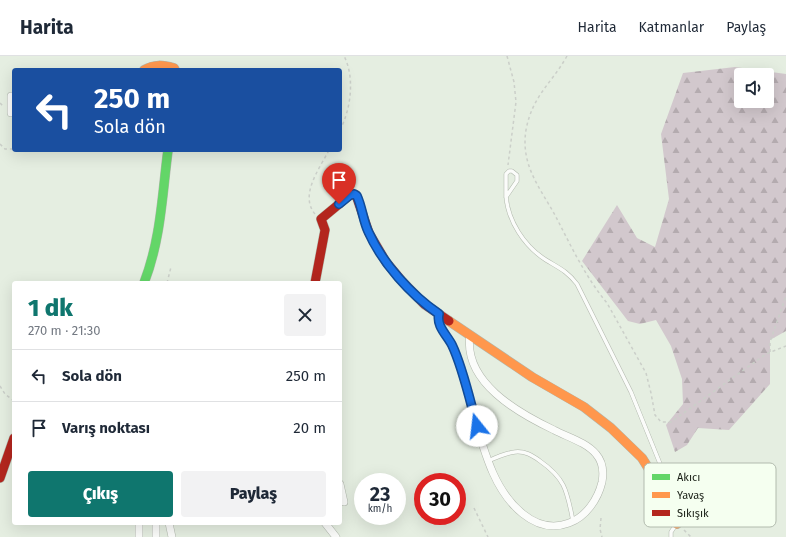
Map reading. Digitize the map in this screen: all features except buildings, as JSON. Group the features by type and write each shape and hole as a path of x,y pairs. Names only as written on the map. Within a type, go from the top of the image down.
{"street":[{"path":"147,68 158,64 174,68"},
{"path":"11,113 12,96"},
{"path":"145,281 154,257 160,234 168,152"},
{"path":"315,281 325,230 321,219 350,195 356,195 369,233 385,260 424,304 532,377 580,404 602,420 642,458 645,463"},
{"path":"439,314 439,322 458,359 488,461 494,475 505,493 529,519 541,524 553,526 573,521 585,512 597,496 603,474 603,467 600,458 589,447 529,417 495,394 481,376 473,362 469,345 470,335"},
{"path":"0,478 12,444"},
{"path":"342,493 344,502"},
{"path":"139,537 140,525"},
{"path":"156,525 156,537"},
{"path":"169,525 172,537"},
{"path":"327,525 336,537"}],"lane":[{"path":"506,197 518,179 514,172 509,171 506,174 506,197 512,218 523,239 539,255 566,272 577,284 620,368 660,463"},
{"path":"488,461 508,453 519,452 527,453 537,459 553,471 561,481 566,492 573,521"},
{"path":"671,537 670,534 674,527"}],"path":[{"path":"342,125 346,115 350,89 350,72 344,56"},
{"path":"507,56 514,82 516,102 509,158 509,171"},
{"path":"567,56 543,88 531,112 525,138 527,160 534,178 573,249 599,293 607,303 646,373 656,418 664,423 671,422 770,352 786,346"},
{"path":"0,144 5,149 12,149"},
{"path":"321,219 312,209 309,200 309,192 328,152"},
{"path":"168,281 171,267"},
{"path":"770,352 770,342 786,296"},
{"path":"0,386 5,394 12,400"},
{"path":"474,508 488,537"},
{"path":"601,518 600,529 602,537"},
{"path":"680,527 691,537"}],"green space":[{"path":"735,67 742,68 734,68 734,108 774,108 774,72 786,74 786,331 770,340 770,384 729,430 698,428 687,445 675,452 666,425 683,404 682,379 671,346 656,320 640,324 628,321 582,261 617,205 637,238 655,247 669,199 661,134 683,73"}],"traffic: fast":[{"path":"145,281 150,267 157,234 168,152"}],"traffic: slow":[{"path":"149,68 159,66 174,68"},
{"path":"449,321 532,377 584,407 611,428 642,458 645,463"}],"traffic: jam":[{"path":"315,281 325,230 321,219 350,195 356,195 369,233 386,262 424,304 449,321"},
{"path":"0,478 12,444"}],"route":[{"path":"339,204 352,194 357,196 372,240 385,260 394,272 424,304 439,314 438,319 440,326 450,341 458,359 477,426"}]}
